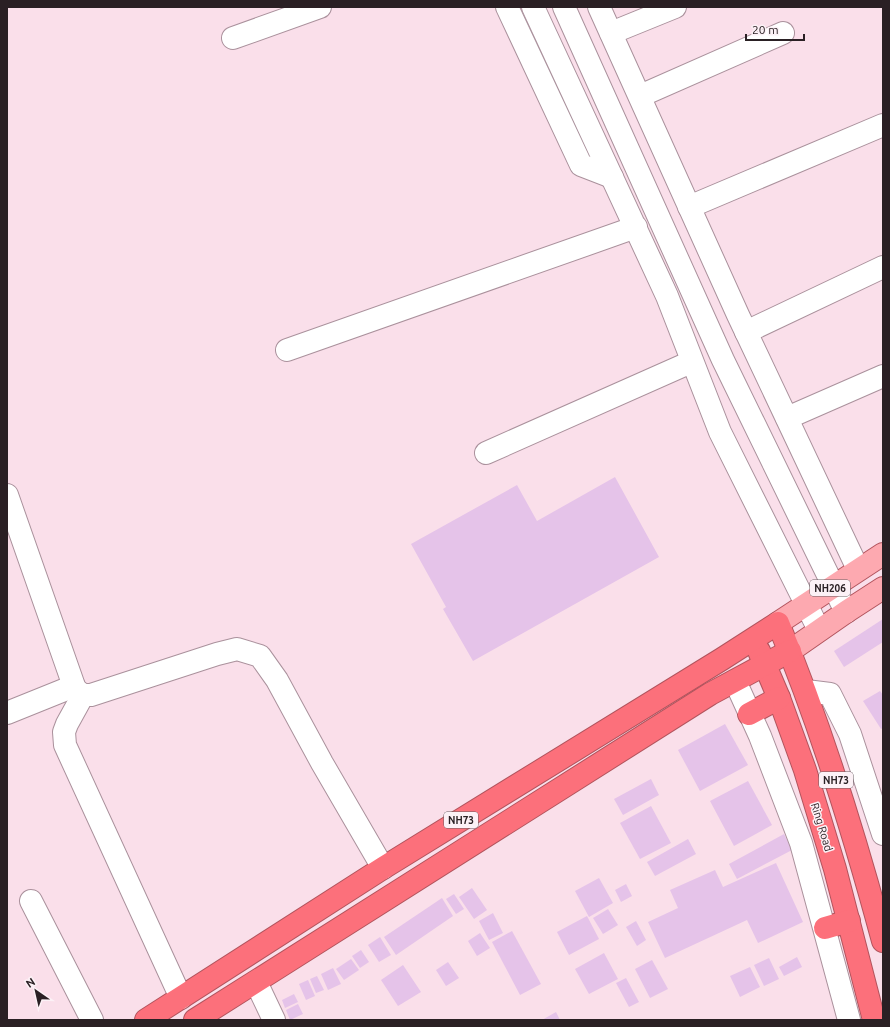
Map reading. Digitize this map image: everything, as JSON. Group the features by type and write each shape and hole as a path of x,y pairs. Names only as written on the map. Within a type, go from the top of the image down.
{"highway":[{"name":"NH73","path":"146,1020 383,868 753,639 778,622 806,691 835,774 883,941"},
{"name":"Ring Road","path":"753,639 779,698 805,770 835,869 874,1020"},
{"name":"NH73","path":"195,1020 697,702 790,651"},
{"path":"750,714 779,698"},
{"path":"824,928 849,921"}],"main road":[{"name":"NH206","path":"778,622 883,554"},
{"name":"NH206","path":"790,651 818,630 883,588"}],"street":[{"path":"233,38 320,7"},
{"path":"507,7 581,164 612,177"},
{"path":"533,7 667,296 720,432 818,630"},
{"path":"564,7 723,360 846,612"},
{"path":"599,7 746,332 858,569"},
{"path":"611,33 675,7"},
{"path":"640,96 783,33"},
{"path":"690,207 883,124"},
{"path":"286,350 636,227"},
{"path":"746,332 883,267"},
{"path":"486,453 692,362"},
{"path":"787,418 883,376"},
{"path":"7,495 78,690 64,732 65,745 181,998"},
{"path":"7,713 78,690 91,695 217,654 237,650 260,656 277,680 322,763 383,868"},
{"path":"735,681 760,736 801,843 849,1020"},
{"path":"806,691 830,694 850,734 883,834"},
{"path":"31,901 92,1020"},
{"path":"256,982 274,1020"}],"building":[{"path":"615,477 659,557 473,661 443,609 446,607 411,544 517,485 537,521"},
{"path":"883,619 883,642 844,667 834,651"},
{"path":"880,691 883,695 883,728 881,729 863,701"},
{"path":"725,724 748,765 700,791 678,750"},
{"path":"651,779 659,795 623,815 614,799"},
{"path":"748,781 772,825 734,846 710,801"},
{"path":"651,806 671,843 640,859 620,823"},
{"path":"784,834 792,850 737,879 729,864"},
{"path":"688,839 696,854 655,876 647,862"},
{"path":"776,863 803,922 758,943 747,920 665,958 648,922 678,908 670,890 715,870 723,887"},
{"path":"599,878 613,903 589,917 575,891"},
{"path":"626,884 632,896 621,902 615,890"},
{"path":"472,888 487,910 474,919 459,897"},
{"path":"454,894 464,909 456,914 446,899"},
{"path":"442,898 453,916 396,955 384,937"},
{"path":"608,909 618,925 603,934 593,918"},
{"path":"493,913 503,933 489,940 479,921"},
{"path":"587,916 599,939 569,955 557,932"},
{"path":"636,921 646,940 637,946 626,927"},
{"path":"512,931 541,984 520,995 492,942"},
{"path":"480,933 490,948 477,956 468,941"},
{"path":"380,937 391,955 379,962 368,945"},
{"path":"361,950 369,962 360,968 352,956"},
{"path":"604,953 618,979 589,994 575,969"},
{"path":"797,957 802,967 784,976 779,967"},
{"path":"769,958 779,979 764,986 754,965"},
{"path":"351,959 359,970 344,980 336,969"},
{"path":"652,960 668,989 650,998 635,969"},
{"path":"448,962 459,978 446,986 436,970"},
{"path":"403,965 421,992 398,1006 381,980"},
{"path":"750,967 760,987 740,997 730,976"},
{"path":"333,968 341,984 328,990 321,974"},
{"path":"317,976 324,990 316,993 310,979"},
{"path":"626,978 639,1002 629,1007 616,983"},
{"path":"308,980 315,996 306,1000 299,984"},
{"path":"294,994 298,1002 285,1008 282,1000"},
{"path":"298,1004 303,1014 290,1020 286,1010"},
{"path":"556,1012 560,1020 542,1020"}]}
